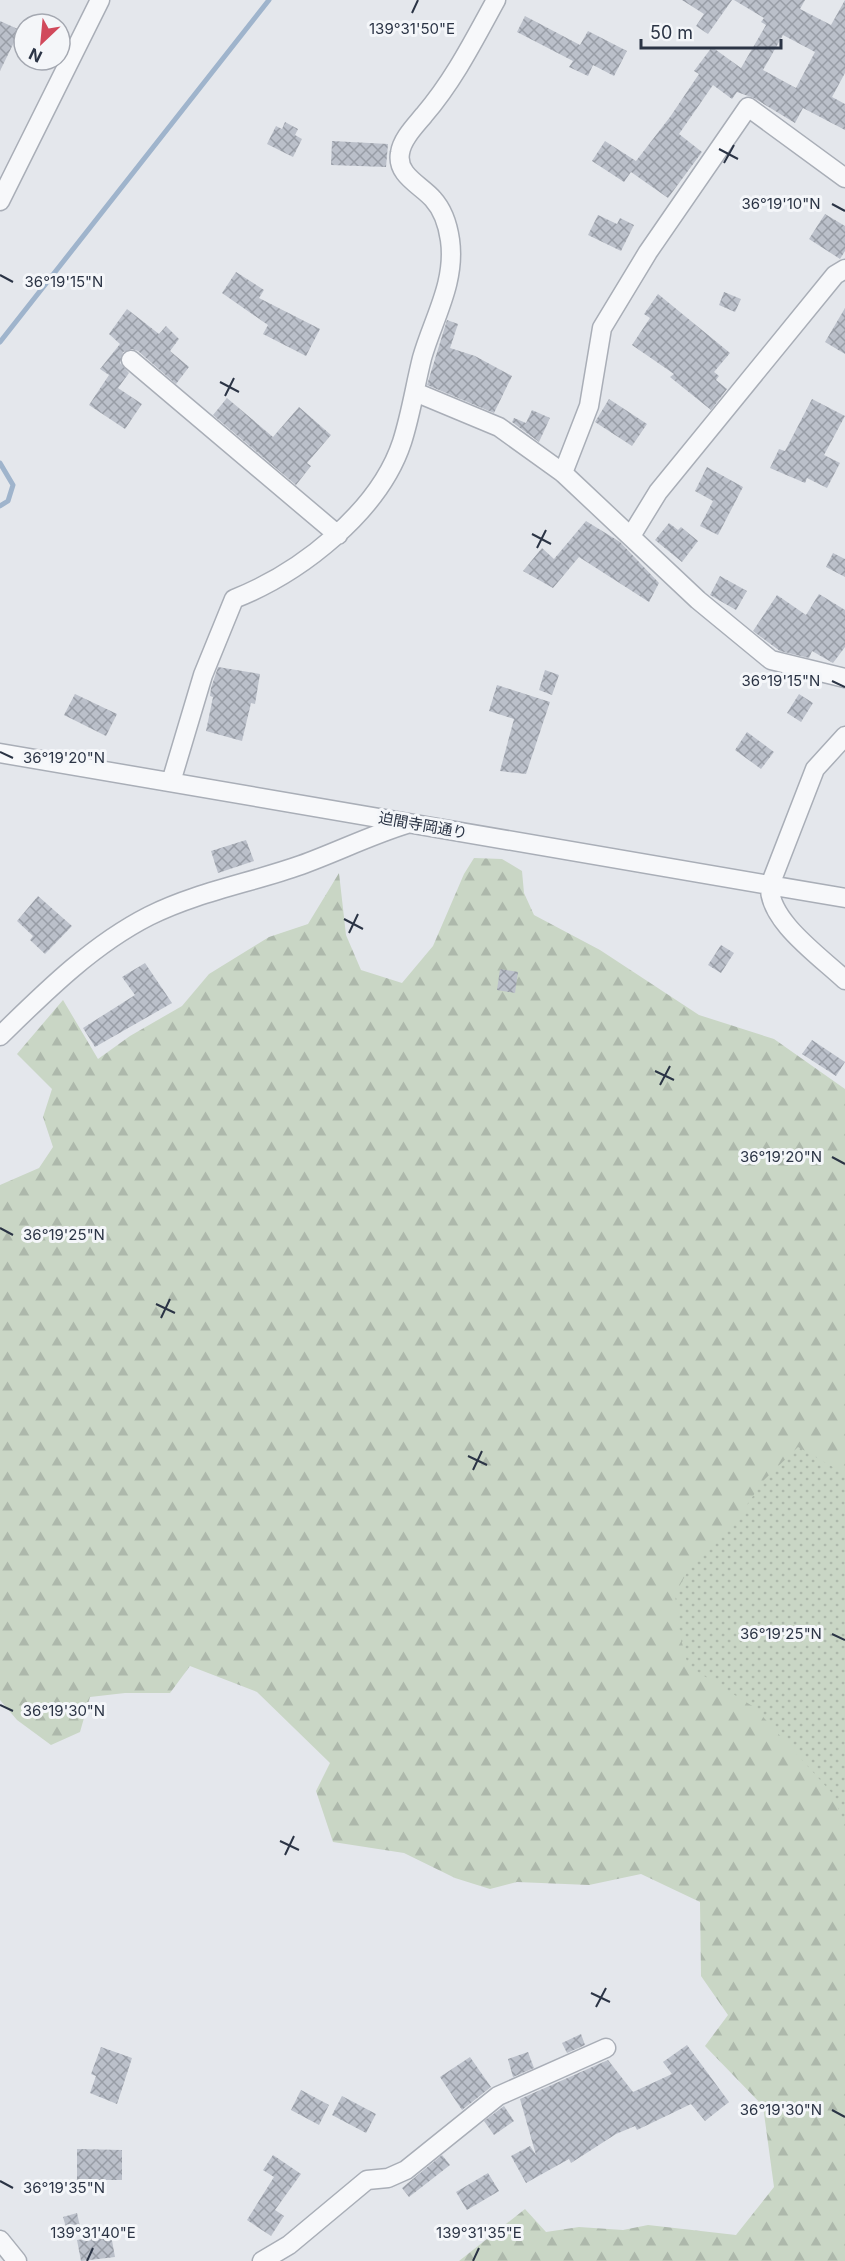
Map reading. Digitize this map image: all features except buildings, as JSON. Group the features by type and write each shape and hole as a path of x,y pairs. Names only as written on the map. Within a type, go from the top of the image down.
{"street":[{"path":"0,201 100,0"},
{"path":"171,782 203,675 234,599 265,587 338,535 380,484 401,444 422,358 450,276 451,257 447,227 438,206 432,197 410,180 399,159 400,151 410,132 451,80 496,0"},
{"path":"563,473 589,406 602,328 648,252 748,107 845,178"},
{"path":"631,536 658,492 835,275 845,269"},
{"path":"131,360 338,535"},
{"path":"415,392 499,427 563,473 698,600 771,660 845,678"},
{"path":"845,736 815,769 770,885 769,895 777,916 845,980"},
{"name":"迫間寺岡通り","path":"0,753 845,898"},
{"path":"0,1036 56,981 148,917 211,892 297,866 343,850 375,834 412,823"},
{"path":"262,2261 290,2245 367,2181 388,2178 405,2170 498,2096 606,2048"},
{"path":"0,2240 17,2261"}],"green space":[{"path":"474,858 502,859 522,871 524,893 534,915 600,950 699,1015 774,1039 845,1089 845,1474 798,1447 764,1480 731,1528 690,1567 675,1594 680,1635 688,1666 754,1707 831,1792 845,1824 845,2261 459,2261 525,2209 546,2232 579,2227 623,2230 648,2225 736,2235 774,2187 763,2106 705,2046 728,2015 701,1976 700,1902 641,1874 589,1885 517,1882 490,1889 455,1878 404,1853 333,1842 316,1791 330,1763 257,1692 190,1666 170,1693 125,1693 90,1697 80,1732 51,1745 17,1720 0,1700 0,1185 39,1168 53,1147 43,1117 52,1089 17,1054 63,1000 98,1059 130,1036 182,1006 209,974 269,937 308,924 339,873 346,935 361,970 402,983 433,946 464,874"},
{"path":"621,1434 845,1447 845,2261 768,1930 534,1678"}],"waterway":[{"path":"0,342 269,0"},
{"path":"0,463 13,485 8,501 0,506"}]}
